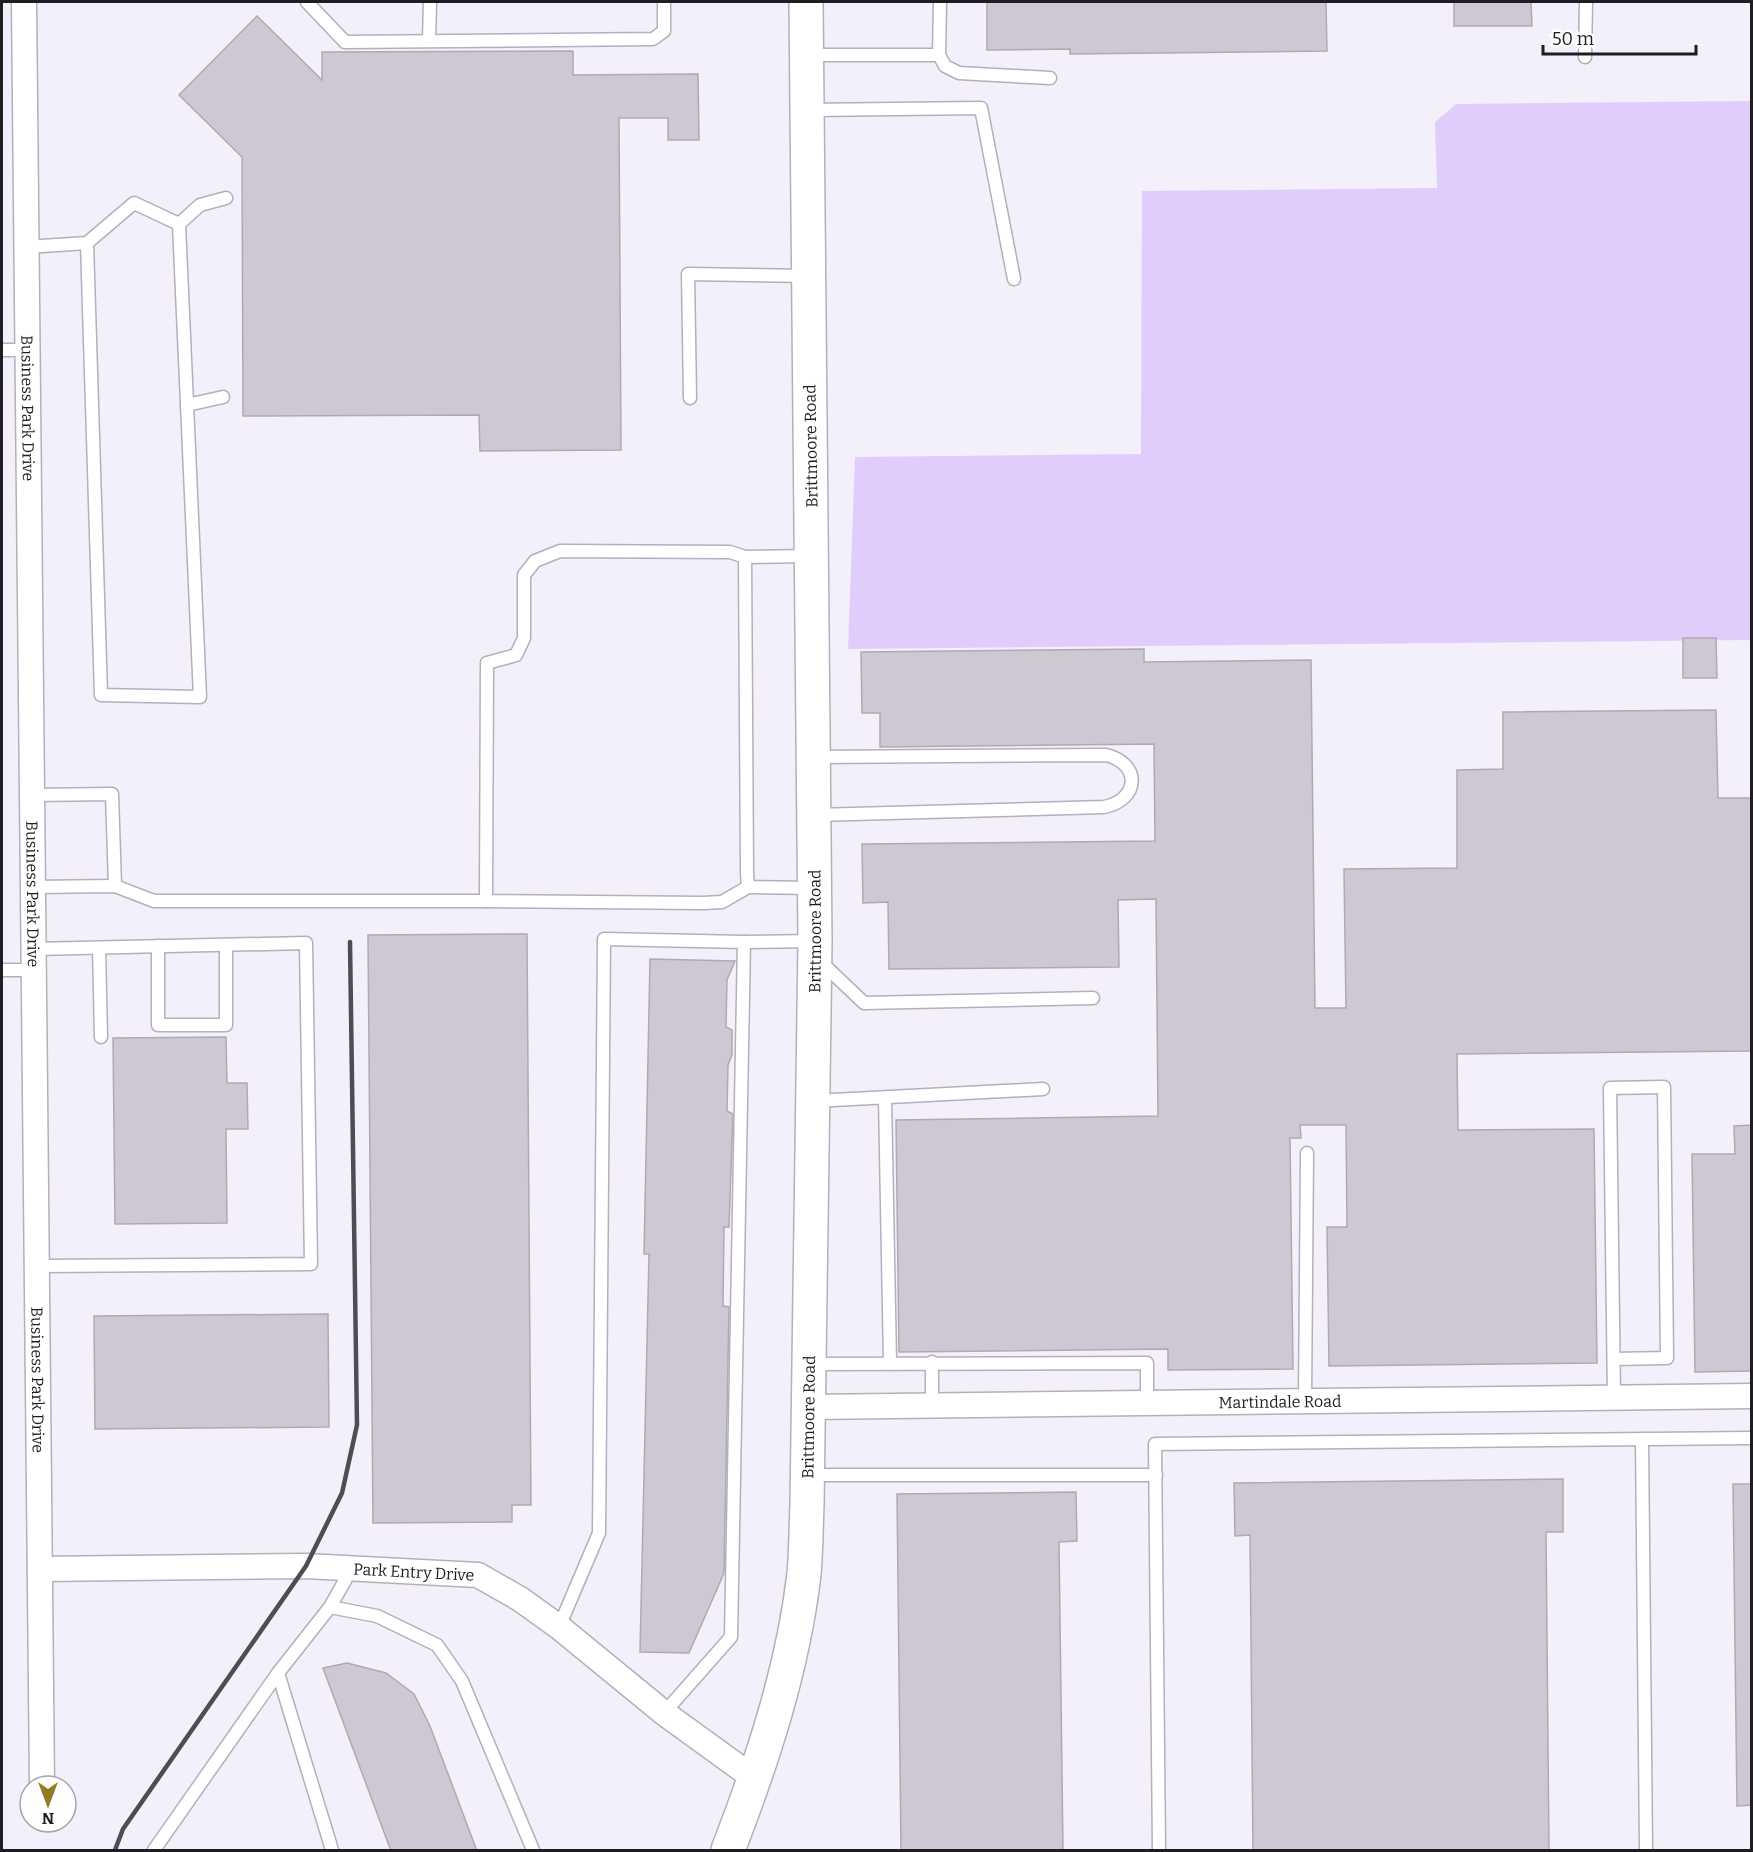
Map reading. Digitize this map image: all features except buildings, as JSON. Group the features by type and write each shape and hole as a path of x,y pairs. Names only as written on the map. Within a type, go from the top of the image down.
{"main road":[{"name":"Brittmoore Road","path":"728,1851 755,1779 788,1659 804,1575 810,1364 815,949 806,2"}],"street":[{"name":"Business Park Drive","path":"24,2 42,1774"},
{"name":"Martindale Road","path":"809,1407 1752,1396"},
{"name":"Park Entry Drive","path":"40,1569 352,1568 478,1575 520,1599 559,1627 664,1713 755,1779"}],"lane":[{"path":"307,2 345,42 653,39 664,31 664,2"},
{"path":"429,40 430,2"},
{"path":"940,2 939,55 945,66 959,73 1050,78"},
{"path":"1585,57 1586,2"},
{"path":"806,55 939,55"},
{"path":"807,110 981,108 1014,279"},
{"path":"178,224 200,205 226,198"},
{"path":"27,247 87,243 134,203 178,224"},
{"path":"87,243 101,695 200,697 178,224"},
{"path":"690,398 688,274 808,276"},
{"path":"2,350 28,350"},
{"path":"186,405 223,397"},
{"path":"486,901 487,663 516,655 524,638 524,575 535,561 560,551 730,552 745,556 812,555"},
{"path":"745,556 748,887"},
{"path":"814,757 1106,754 1119,758 1128,766 1132,782 1127,797 1117,805 1104,807 814,815"},
{"path":"32,795 112,794 115,886"},
{"path":"33,887 115,886 154,901 703,903 722,902 748,887 815,888"},
{"path":"559,1627 599,1533 604,939 744,942 815,949 864,1003 1093,998"},
{"path":"664,1713 731,1637 744,942"},
{"path":"2,970 34,960 99,948 306,943 311,1264 37,1266"},
{"path":"158,946 158,1025 226,1025 226,945"},
{"path":"99,948 101,1037"},
{"path":"1614,1359 1666,1358 1664,1087 1611,1088 1614,1398"},
{"path":"813,1101 1043,1089"},
{"path":"885,1098 890,1362"},
{"path":"1305,1401 1307,1153"},
{"path":"932,1362 932,1405"},
{"path":"810,1364 1147,1363 1147,1403"},
{"path":"1159,1851 1155,1444 1752,1438"},
{"path":"1642,1439 1646,1851"},
{"path":"808,1475 1156,1475"},
{"path":"154,1851 278,1673 330,1607 352,1568"},
{"path":"330,1607 377,1616 437,1645 462,1681 533,1851"},
{"path":"278,1673 332,1851"}],"shaded area":[{"path":"1751,101 1751,640 848,649 855,457 1141,454 1142,191 1437,188 1435,122 1456,104"}],"railway":[{"path":"115,1850 123,1829 306,1566 342,1493 357,1425 350,942"}]}
